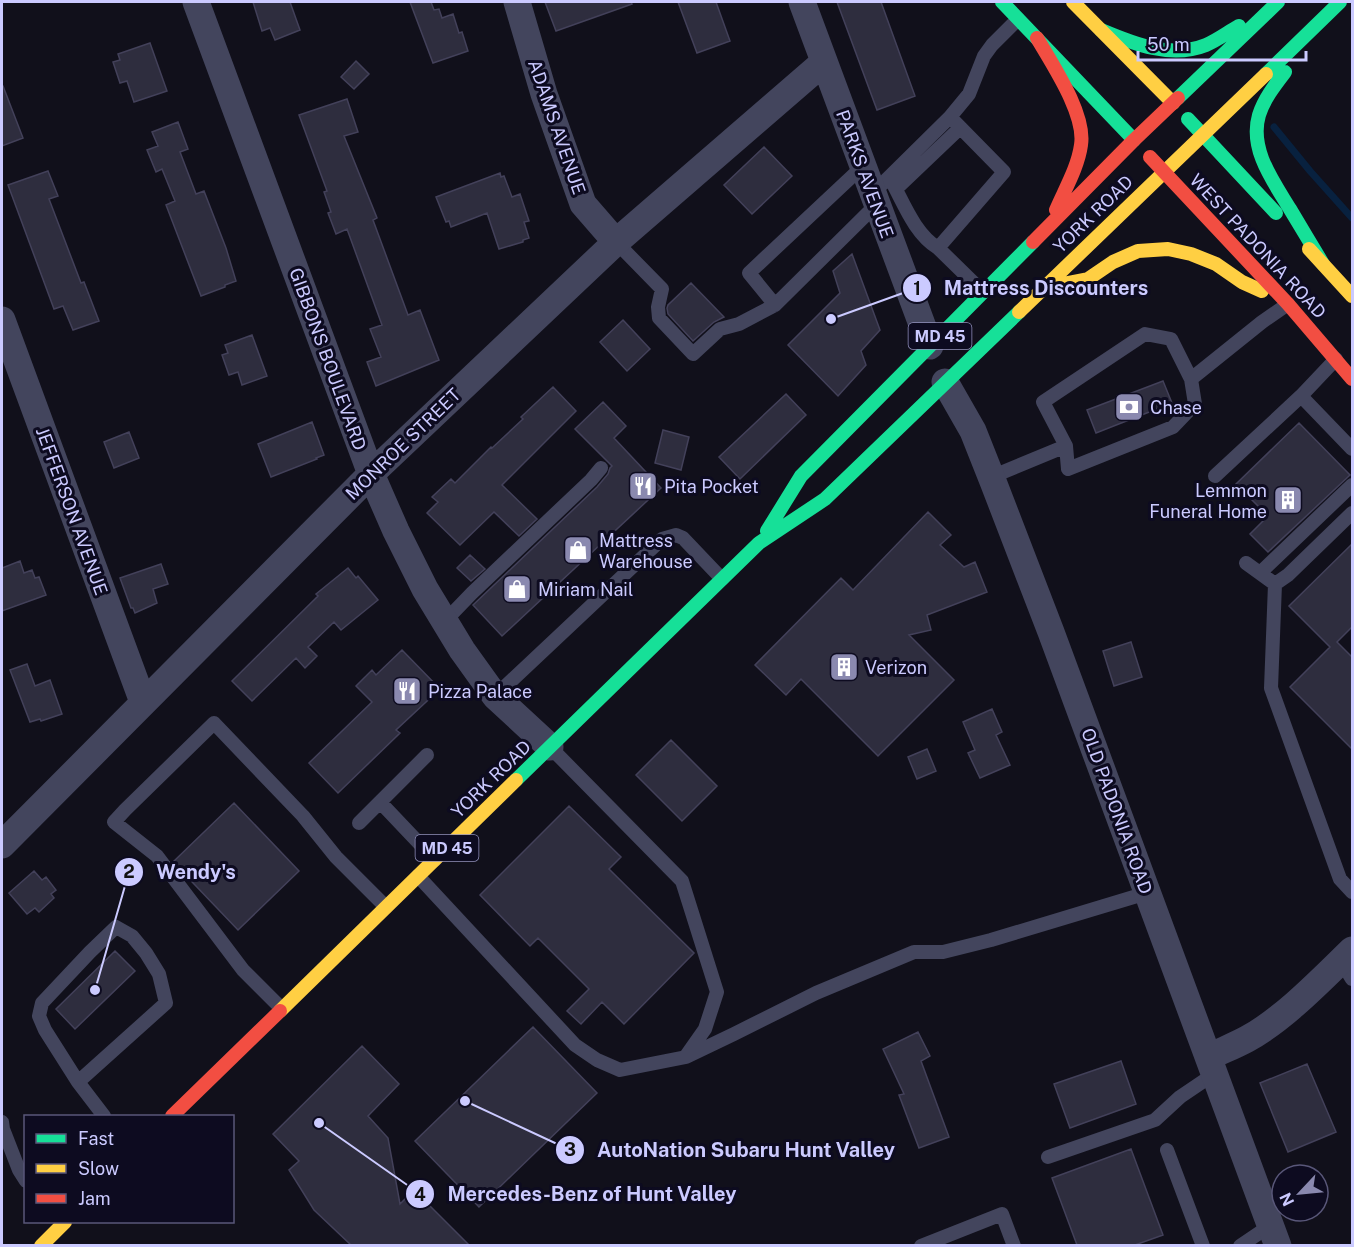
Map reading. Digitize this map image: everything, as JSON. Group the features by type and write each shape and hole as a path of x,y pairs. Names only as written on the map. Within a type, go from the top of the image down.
{"main road":[{"path":"1002,2 1037,38 1071,98 1078,120 1082,141 1049,226"},
{"name":"WEST PADONIA ROAD","path":"1073,2 1173,103 1353,296"},
{"name":"YORK ROAD","path":"173,1115 759,543 825,499 1340,2"},
{"path":"1101,30 1153,49 1177,51 1205,45 1274,6"},
{"name":"YORK ROAD","path":"759,543 801,476 1134,140 1274,6"},
{"path":"1323,264 1267,171 1258,150 1256,132 1259,115 1268,96 1326,15"},
{"name":"WEST PADONIA ROAD","path":"1037,38 1288,304 1353,379"},
{"path":"1042,288 1088,279 1113,262 1138,251 1168,249 1191,254 1216,264 1242,282 1288,304"},
{"path":"40,1245 59,1224"}],"street":[{"name":"GIBBONS BOULEVARD","path":"196,2 371,474 401,541 425,589 462,650 495,696 550,747"},
{"name":"ADAMS AVENUE","path":"517,2 544,94 583,204 616,242"},
{"name":"PARKS AVENUE","path":"802,2 862,167 883,191 930,346"},
{"name":"MONROE STREET","path":"2,845 371,474 616,242 824,62"},
{"name":"JEFFERSON AVENUE","path":"2,320 144,702"},
{"name":"OLD PADONIA ROAD","path":"945,382 974,431 1051,632 1274,1235"},
{"path":"1211,1065 1274,1021 1307,993 1349,963"}],"lane":[{"path":"616,242 662,290 658,307 659,318 693,354 720,329 739,324 775,305 950,117 969,94 984,56 1018,19"},
{"path":"938,248 1004,172 950,117"},
{"path":"883,191 960,128"},
{"path":"775,305 748,273 862,167"},
{"path":"883,191 928,242 938,248 984,292"},
{"path":"1191,379 1288,304"},
{"path":"1146,334 1171,339 1191,379 1195,404 1173,427 1068,468 1066,446 1043,402 1146,334"},
{"path":"1215,476 1336,359"},
{"path":"1300,396 1353,449"},
{"path":"991,477 1066,446"},
{"path":"445,621 601,468"},
{"path":"1260,573 1353,485"},
{"path":"1275,584 1288,575 1353,513"},
{"path":"495,696 662,539 676,535 683,538 722,579"},
{"path":"1246,563 1275,584"},
{"path":"1275,584 1272,688 1340,879 1351,888"},
{"path":"282,1009 243,970 157,856 114,822 214,723 303,816 336,857 386,907"},
{"path":"550,747 682,881 717,992 705,1029 686,1057"},
{"path":"359,824 427,755"},
{"path":"380,802 435,860"},
{"path":"418,876 575,1045 597,1060 620,1070 686,1057 816,993 914,952 943,952 991,940 1147,892"},
{"path":"78,1082 166,1003 159,974 146,953 132,936 116,927 42,1003 39,1016 45,1030 78,1082 103,1115"},
{"path":"1048,1156 1155,1120 1211,1065"},
{"path":"2,1122 24,1178"},
{"path":"1167,1150 1203,1245"},
{"path":"921,1245 1002,1214 1014,1245"},
{"path":"1240,1245 1274,1235"}],"building":[{"path":"253,2 290,2 300,30 275,40 270,28 262,31"},
{"path":"410,2 431,2 434,10 439,9 442,18 453,14 468,51 433,63"},
{"path":"545,2 631,2 632,4 556,31"},
{"path":"678,2 716,2 730,41 697,53"},
{"path":"837,2 881,2 915,96 877,110"},
{"path":"150,43 167,91 134,102 127,81 120,83 113,62 120,60 118,54"},
{"path":"356,61 369,74 354,89 341,77"},
{"path":"2,86 23,138 2,146"},
{"path":"347,99 358,132 344,136 377,218 373,220 408,315 420,310 439,360 376,386 367,362 381,357 370,329 382,325 347,229 336,234 328,213 331,212 324,192 327,191 299,115"},
{"path":"178,122 188,149 180,152 196,194 204,191 236,281 201,296 166,205 175,201 162,169 156,172 147,150 158,146 152,132"},
{"path":"764,147 792,176 752,214 724,185"},
{"path":"48,171 58,196 49,199 81,283 84,282 99,321 73,330 63,306 54,309 8,185"},
{"path":"500,173 501,177 504,176 512,197 520,194 529,221 524,222 529,238 499,249 487,213 451,227 449,221 446,222 436,197"},
{"path":"852,254 880,330 861,351 866,365 838,396 788,345 840,293 833,271"},
{"path":"691,283 724,317 714,322 693,341 668,314 667,308"},
{"path":"623,320 650,349 627,371 600,342"},
{"path":"252,335 267,376 242,385 238,372 229,375 222,355 228,353 225,345"},
{"name":"Chase","path":"1163,381 1172,403 1096,433 1087,410"},
{"path":"553,387 576,411 502,485 537,519 519,536 494,512 460,545 427,513 438,502 432,497 451,479 455,483 523,419 521,417"},
{"path":"786,394 806,415 740,479 719,457"},
{"path":"603,402 626,426 614,438 661,488 502,636 473,605 608,474 612,466 575,429"},
{"path":"312,422 324,455 271,477 258,444"},
{"name":"Lemmon Funeral Home","path":"1299,423 1350,475 1268,552 1250,534 1268,516 1236,484"},
{"path":"663,430 689,437 681,470 655,463"},
{"path":"129,432 139,458 114,468 104,442"},
{"name":"Verizon","path":"928,512 951,535 940,545 964,567 975,562 987,592 927,615 931,630 909,635 954,680 878,756 801,679 786,695 755,665 841,578 853,590"},
{"path":"1353,543 1353,626 1337,642 1353,658 1353,750 1290,687 1330,647 1289,606"},
{"path":"470,555 485,569 471,581 457,568"},
{"path":"20,561 24,573 32,570 35,578 39,577 46,595 2,611 2,568"},
{"path":"161,564 168,584 153,589 157,603 135,613 120,578"},
{"path":"348,568 356,578 358,576 378,600 341,630 334,622 308,647 317,656 305,668 296,658 252,701 232,681 318,596 316,594"},
{"path":"1131,642 1142,677 1114,686 1103,651"},
{"path":"402,650 440,689 396,730 400,733 338,793 309,763 372,702 356,686 372,670 376,675"},
{"path":"27,664 35,686 50,680 62,714 30,722 10,670"},
{"path":"992,709 1002,732 996,735 1010,765 980,778 968,753 975,750 963,722"},
{"path":"671,740 717,786 682,821 636,775"},
{"path":"927,749 936,771 917,779 908,757"},
{"path":"234,803 299,871 238,930 173,862"},
{"path":"569,806 621,857 609,869 694,953 624,1024 602,1002 581,1024 567,1011 589,989 538,938 530,946 480,895"},
{"path":"34,871 42,880 46,877 56,890 51,894 54,898 39,912 35,908 27,914 9,893"},
{"path":"115,951 135,971 75,1029 56,1009"},
{"path":"533,1027 597,1093 479,1207 415,1141"},
{"path":"918,1032 930,1056 921,1061 949,1137 919,1148 899,1095 904,1094 883,1049"},
{"path":"362,1046 399,1084 368,1116 388,1138 400,1204 414,1190 469,1245 351,1245 314,1210 289,1170 299,1161 273,1134"},
{"path":"1121,1061 1136,1104 1070,1128 1054,1084"},
{"path":"1307,1064 1336,1132 1288,1152 1260,1083"},
{"path":"1131,1149 1163,1235 1135,1245 1077,1245 1052,1178"}],"waterway":[{"path":"1274,127 1352,218"}],"traffic: fast":[{"path":"1002,2 1134,140"},
{"path":"1178,98 1278,2"},
{"path":"1266,74 1340,2"},
{"path":"1101,30 1139,45 1179,51 1206,45 1239,26"},
{"path":"1285,72 1261,109 1257,140 1270,176 1323,264"},
{"path":"1188,119 1276,213"},
{"path":"767,531 801,476 1033,242"},
{"path":"516,780 759,543 825,499 1019,312"}],"traffic: slow":[{"path":"1073,2 1173,103"},
{"path":"1019,312 1266,74"},
{"path":"1042,288 1088,279 1113,262 1138,251 1168,249 1191,254 1216,264 1242,282 1262,291"},
{"path":"1309,249 1352,296"},
{"path":"280,1011 516,780"},
{"path":"41,1246 64,1223"}],"traffic: jam":[{"path":"1037,38 1067,90 1081,133 1077,161 1056,210"},
{"path":"1033,242 1178,98"},
{"path":"1150,157 1288,304 1352,379"},
{"path":"173,1115 280,1011"}],"place":[{"name":"Mattress Discounters","path":"831,319"},
{"name":"Chase","path":"1129,407"},
{"name":"Pita Pocket","path":"643,486"},
{"name":"Lemmon Funeral Home","path":"1288,500"},
{"name":"Mattress Warehouse","path":"578,550"},
{"name":"Miriam Nail","path":"517,589"},
{"name":"Verizon","path":"844,667"},
{"name":"Pizza Palace","path":"407,691"},
{"name":"Wendy's","path":"95,990"},
{"name":"AutoNation Subaru Hunt Valley","path":"465,1101"},
{"name":"Mercedes-Benz of Hunt Valley","path":"319,1123"}]}
